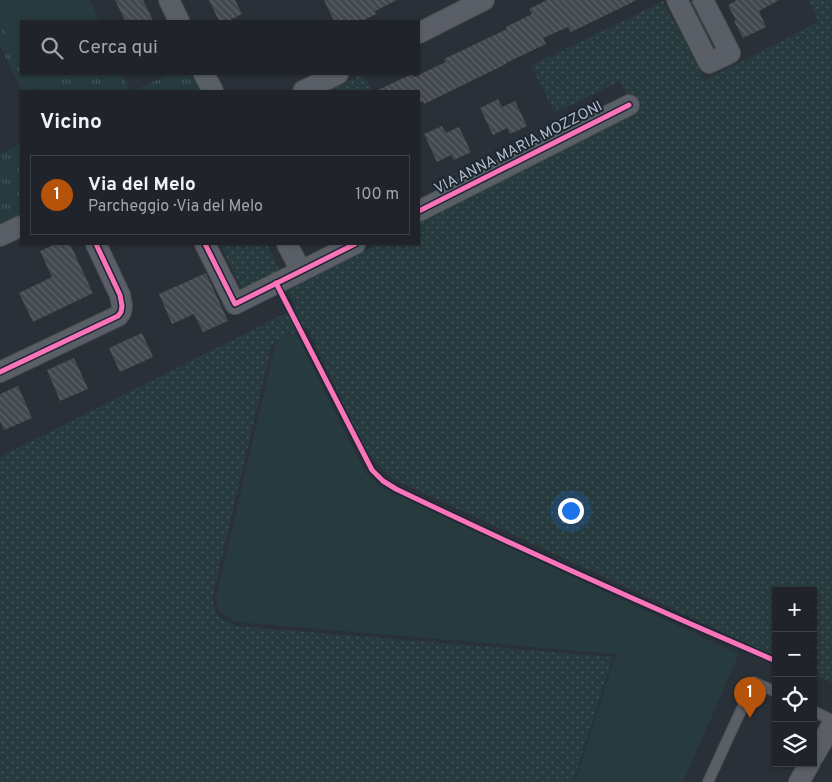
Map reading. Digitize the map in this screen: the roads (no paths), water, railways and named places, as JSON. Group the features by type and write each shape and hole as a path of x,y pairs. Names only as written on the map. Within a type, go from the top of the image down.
{"street":[{"path":"169,0 179,20"},
{"path":"420,32 484,0"},
{"path":"677,0 710,63 730,53 703,0"},
{"path":"205,75 212,90"},
{"path":"305,90 336,75"},
{"name":"VIA ANNA MARIA MOZZONI","path":"420,210 629,105"},
{"path":"0,236 20,226"},
{"path":"0,372 118,316 122,306 120,295 96,245"},
{"path":"206,245 235,304 353,245"},
{"path":"288,245 301,271"},
{"path":"817,750 832,725"},
{"path":"799,782 808,767"}],"lane":[{"path":"708,782 754,682 772,690"},
{"path":"817,713 832,720"}],"place":[{"name":"Via del Melo","path":"750,718"}]}
